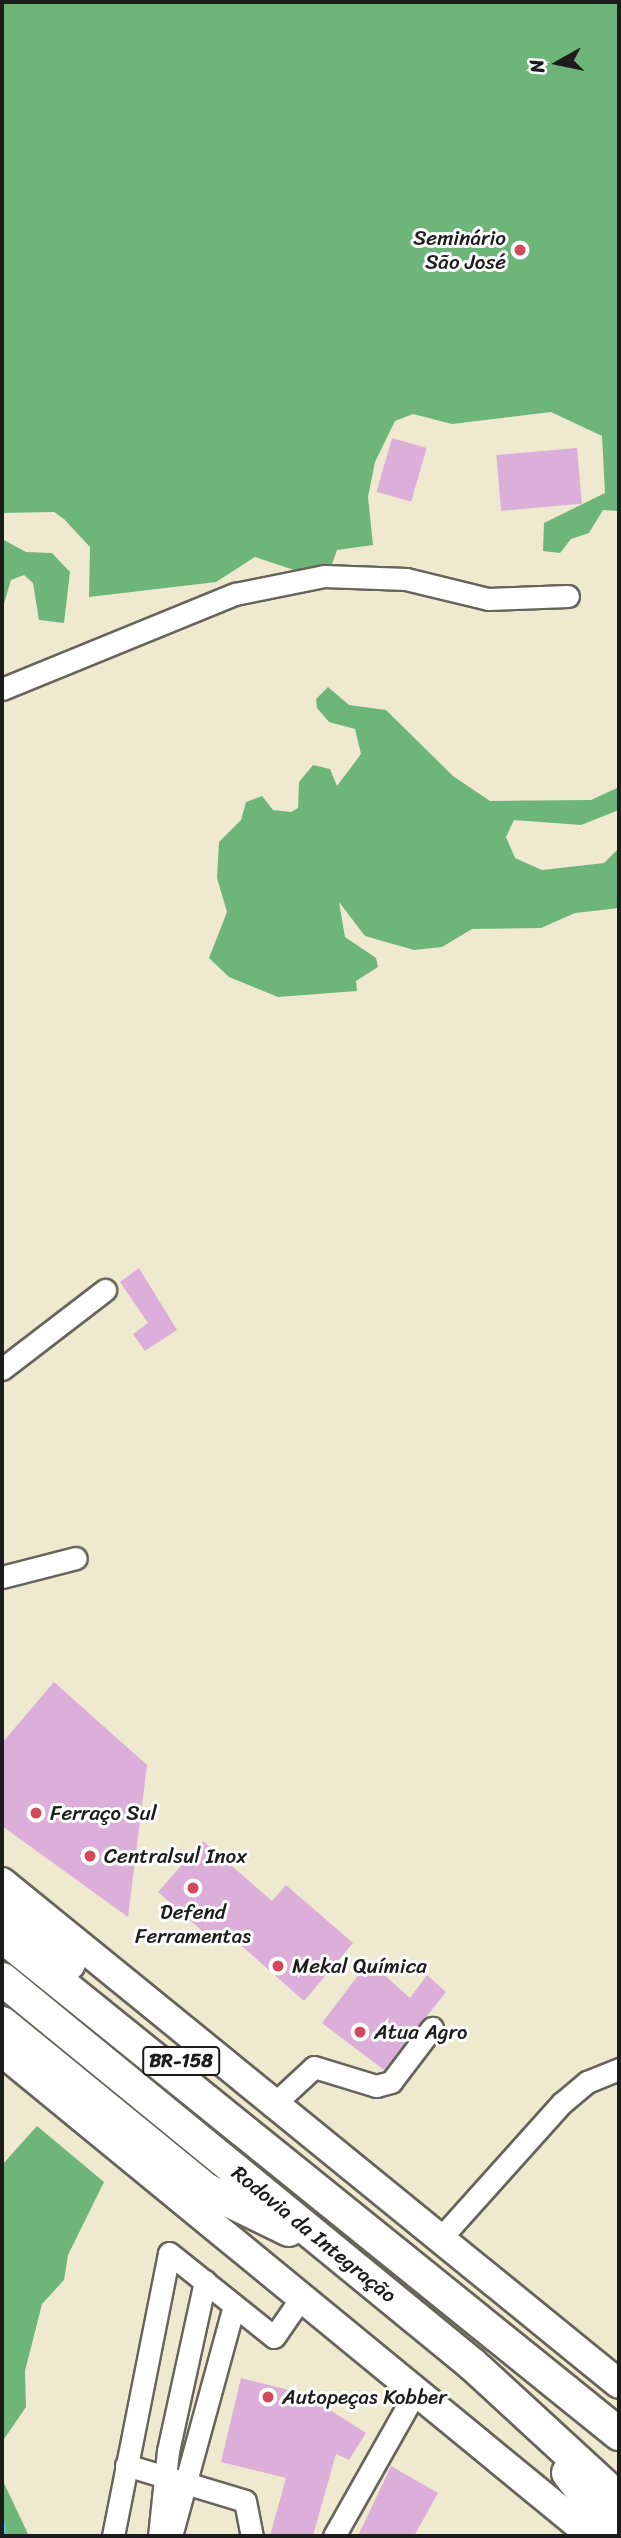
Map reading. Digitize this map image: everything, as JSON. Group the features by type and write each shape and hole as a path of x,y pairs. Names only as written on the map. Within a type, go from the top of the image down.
{"highway":[{"name":"BR-158","path":"2,1905 330,2191 353,2224"},
{"name":"Rodovia da Integração","path":"2,1936 353,2224 619,2434"},
{"name":"Rodovia da Integração","path":"2,1979 506,2395 619,2499"},
{"name":"BR-158","path":"2,2024 207,2190 336,2252"},
{"name":"BR-158","path":"506,2395 618,2536"}],"main road":[{"name":"BR-158","path":"2,1882 272,2106 619,2384"},
{"path":"2,2052 592,2536"}],"street":[{"path":"2,689 235,594 324,576 406,579 488,600 568,596"},
{"path":"2,1369 105,1290"},
{"path":"2,1577 76,1558"},
{"path":"272,2106 314,2067 376,2086 391,2082 432,2028"},
{"path":"438,2241 562,2103 587,2082 619,2069"},
{"path":"113,2536 169,2253 274,2337 301,2298"},
{"path":"159,2536 165,2477 205,2281"},
{"path":"170,2536 234,2305"},
{"path":"334,2536 416,2390"},
{"path":"127,2465 245,2501 252,2536"}],"green space":[{"path":"2,2 619,2 619,511 603,510 589,533 571,539 560,553 543,551 544,523 605,493 602,436 551,412 452,424 413,414 395,421 375,462 368,497 373,545 337,550 332,564 323,567 297,571 255,557 216,582 89,597 90,547 64,519 54,512 2,513"},
{"path":"2,539 26,552 52,553 70,572 64,623 39,620 33,583 24,575 11,580 2,610"},
{"path":"328,687 349,705 386,710 453,776 490,801 591,800 619,787 619,810 581,825 514,820 506,837 515,858 542,870 604,863 619,848 619,908 575,913 541,928 472,929 442,947 414,950 365,936 339,902 345,937 376,958 378,967 356,981 357,991 278,997 229,977 209,958 227,912 217,878 219,842 241,820 246,802 262,796 273,810 291,812 298,808 299,782 313,765 330,769 337,786 361,754 355,729 329,722 317,708 316,699"},
{"path":"37,2126 104,2182 68,2255 64,2280 42,2304 25,2371 26,2407 2,2442 2,2165"},
{"path":"2,2479 29,2536 2,2536"}],"building":[{"path":"392,438 427,448 411,502 377,492"},
{"path":"577,448 582,504 501,511 496,455"},
{"path":"139,1268 177,1330 145,1351 133,1334 148,1323 120,1282"},
{"path":"54,1682 147,1765 128,1917 2,1826 2,1743"},
{"path":"203,1841 272,1901 286,1885 353,1943 304,2001 227,1933 217,1944 158,1892"},
{"path":"369,1961 410,1998 427,1975 446,1992 384,2070 322,2023"},
{"path":"241,2378 305,2394 366,2433 349,2460 336,2454 313,2536 270,2536 286,2478 221,2462"},
{"path":"391,2466 438,2493 414,2536 358,2536"}],"waterway":[{"path":"2,2523 4,2536"}],"place":[{"name":"Seminário São José","path":"520,250"},
{"name":"Ferraço Sul","path":"36,1813"},
{"name":"Centralsul Inox","path":"90,1856"},
{"name":"Defend Ferramentas","path":"193,1888"},
{"name":"Mekal Química","path":"278,1966"},
{"name":"Atua Agro","path":"360,2032"},
{"name":"Autopeças Kobber","path":"268,2397"}]}
